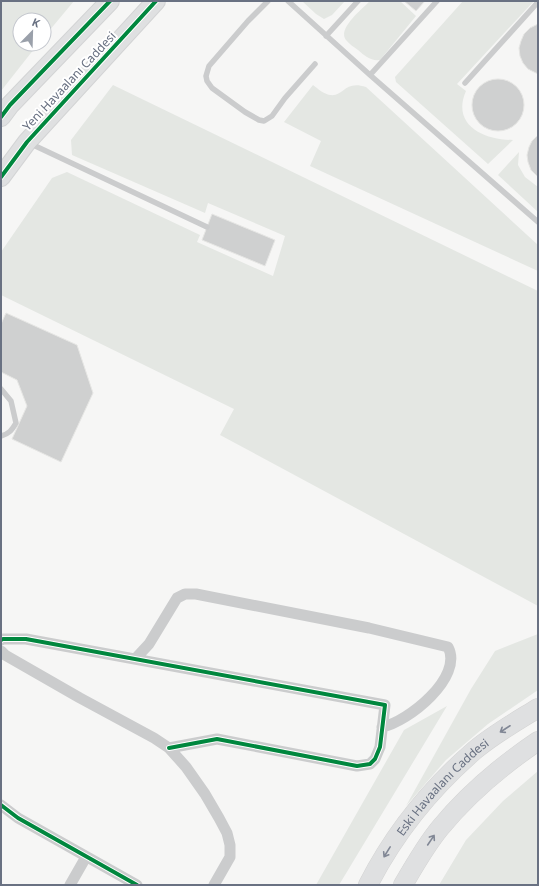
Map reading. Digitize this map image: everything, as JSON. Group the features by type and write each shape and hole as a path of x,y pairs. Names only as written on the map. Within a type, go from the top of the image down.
{"highway":[{"name":"Eski Havaalanı Caddesi","path":"368,885 396,837 420,806 448,776 476,750 503,730 538,708"},
{"name":"Eski Havaalanı Caddesi","path":"403,885 439,829 462,804 490,776 538,741"}],"main road":[{"name":"Yeni Havaalanı Caddesi","path":"1,117 10,105 110,1"},
{"name":"Yeni Havaalanı Caddesi","path":"1,177 27,142 156,1"}],"street":[{"path":"136,658 149,644 176,598 185,594 196,594 369,628 448,647 451,652 449,671 426,702 400,720 382,727"},
{"path":"1,640 26,639 136,658 385,705 380,747 375,759 370,764 357,766 217,739 169,748"},
{"path":"1,651 5,655 169,748 186,767 205,794 227,833 230,845 230,857 214,885"},
{"path":"1,805 18,818 137,885"},
{"path":"70,885 86,857"}],"lane":[{"path":"268,1 248,21 209,66 206,76 207,81 212,88 244,112 264,121 272,116 285,98 315,64"},
{"path":"288,1 538,222"},
{"path":"326,36 358,1"},
{"path":"370,75 437,1"},
{"path":"465,83 538,2"},
{"path":"27,142 207,227"},
{"path":"1,389 11,400 16,423 6,435 1,436"}],"shaded area":[{"path":"1,1 74,1 52,27 52,12 12,12 12,52 32,52 1,91"},
{"path":"302,1 345,1 332,15 324,19"},
{"path":"370,1 400,1 416,16 380,60 373,60 365,56 346,40 344,35 345,30 352,19"},
{"path":"463,1 534,1 457,84 466,91 463,103 463,113 473,128 491,137 513,140 488,164 396,82 395,77"},
{"path":"113,85 538,291 538,606 220,435 234,409 1,295 1,252 52,178 67,172 200,235 197,242 273,276 285,236 208,203 205,213 72,155 71,140"},
{"path":"313,85 330,95 338,94 353,86 359,85 366,87 538,245 538,271 310,166 321,141 284,122"},
{"path":"519,152 518,165 525,177 538,187 538,212 498,175"},
{"path":"538,634 538,690 488,724 446,760 406,806 471,689 495,651"},
{"path":"447,706 339,885 316,885 404,730"},
{"path":"538,771 538,885 439,885 466,840 503,801"}],"building":[{"path":"404,1 425,1 416,11"},
{"path":"538,24 538,74 528,69 523,63 519,48 524,34 530,28"},
{"path":"493,79 503,79 517,86 524,100 524,110 517,124 503,131 493,131 483,127 476,120 472,110 472,100 476,90 483,83"},
{"path":"538,135 538,177 531,170 527,155 532,141"},
{"path":"212,214 275,240 265,266 202,240"},
{"path":"6,313 77,345 93,393 61,462 12,439 27,406 17,380 1,372 1,324"}],"cycle path":[{"path":"1,117 10,105 110,1"},
{"path":"1,177 27,142 156,1"},
{"path":"1,640 26,639 385,705 380,747 375,759 370,764 357,766 217,739 169,748"},
{"path":"1,805 18,818 137,885"}]}
